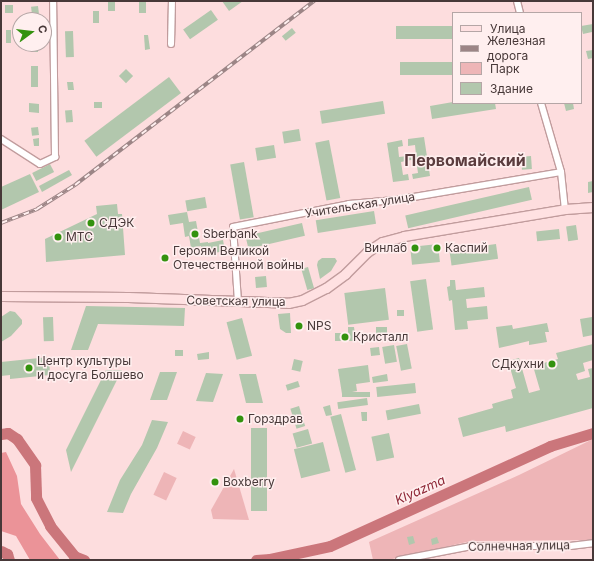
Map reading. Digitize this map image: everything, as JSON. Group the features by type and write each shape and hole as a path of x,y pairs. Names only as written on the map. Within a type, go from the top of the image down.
{"main road":[{"name":"Советская улица","path":"1,296 288,303 302,300 326,288 345,274 367,252 382,242 404,236 593,207"}],"street":[{"path":"1,139 40,164 55,157 52,1"},
{"path":"171,44 172,1"},
{"path":"517,1 520,12"},
{"path":"541,104 561,172 566,210"},
{"name":"Учительская улица","path":"238,302 233,227 349,204 396,200 561,172"},
{"name":"Солнечная улица","path":"399,560 472,546 570,546 593,543"}],"green space":[{"path":"183,431 196,437 190,450 177,444"},
{"path":"593,439 593,540 471,541 388,560 373,560 369,542 519,475"},
{"path":"234,469 249,520 213,519 211,510"},
{"path":"164,472 177,478 166,501 153,495"}],"shaded area":[{"path":"6,452 17,476 21,504 40,534 60,560 30,560 16,536 1,531 1,453"}],"building":[{"path":"108,1 115,1 115,11 108,11"},
{"path":"139,1 146,1 146,13 139,13"},
{"path":"222,1 243,1 229,11"},
{"path":"5,5 13,5 12,13 5,13"},
{"path":"38,6 39,12 32,12 31,7"},
{"path":"211,10 218,20 190,39 183,30"},
{"path":"93,11 99,11 99,23 93,23"},
{"path":"593,24 593,36 592,32 583,34 582,26"},
{"path":"396,26 452,26 452,39 396,39"},
{"path":"292,28 296,33 286,41 282,36"},
{"path":"6,30 11,30 11,43 6,43"},
{"path":"65,31 73,31 74,57 66,57"},
{"path":"144,35 148,35 150,49 145,50"},
{"path":"593,50 593,58 588,59 586,51"},
{"path":"400,62 452,62 452,75 400,75"},
{"path":"31,66 38,66 38,87 31,87"},
{"path":"126,69 133,76 126,83 119,76"},
{"path":"169,77 181,93 96,157 84,141"},
{"path":"67,82 73,82 74,90 68,90"},
{"path":"383,101 385,114 322,124 320,111"},
{"path":"94,102 102,102 102,108 94,108"},
{"path":"452,102 452,104 495,104 496,109 432,119 430,106"},
{"path":"29,103 39,104 39,113 29,112"},
{"path":"564,104 573,104 574,109 566,111"},
{"path":"72,110 73,122 66,123 65,111"},
{"path":"38,127 39,135 32,136 31,128"},
{"path":"299,129 301,141 284,144 282,132"},
{"path":"424,137 430,176 413,179 412,174 418,173 416,159 401,162 403,175 408,174 409,180 393,182 387,143 402,140 403,146 398,147 399,157 416,155 415,145 408,146 408,139"},
{"path":"39,138 39,146 34,146 33,139"},
{"path":"329,140 340,198 327,201 315,143"},
{"path":"274,145 276,158 257,161 255,148"},
{"path":"531,156 532,169 522,170 521,157"},
{"path":"244,162 254,217 240,220 230,164"},
{"path":"50,164 54,172 36,181 32,173"},
{"path":"69,170 72,175 42,192 39,186"},
{"path":"30,174 39,192 1,210 1,187"},
{"path":"593,181 593,192 588,193 588,182"},
{"path":"529,187 532,200 408,228 405,216"},
{"path":"205,197 207,208 187,211 185,200"},
{"path":"117,204 118,214 122,214 125,255 46,262 45,239 97,214 96,206"},
{"path":"374,211 376,224 318,233 316,220"},
{"path":"187,212 189,222 196,221 200,243 223,240 225,251 203,255 201,246 191,248 189,236 185,237 183,223 170,225 168,215"},
{"path":"302,223 305,236 248,249 245,236"},
{"path":"576,225 578,240 568,241 566,226"},
{"path":"559,229 560,239 537,241 536,231"},
{"path":"438,244 440,262 412,265 410,247"},
{"path":"496,244 498,259 452,265 449,251"},
{"path":"322,258 335,258 337,261 331,271 320,279 317,265 318,261"},
{"path":"308,267 314,288 307,290 301,269"},
{"path":"266,276 267,287 256,288 255,277"},
{"path":"426,279 433,330 417,332 410,281"},
{"path":"450,280 455,280 456,290 484,287 485,297 466,299 467,308 487,306 488,319 467,321 468,329 455,330 452,300 449,301 447,287 450,286"},
{"path":"385,288 389,320 348,325 344,293"},
{"path":"86,306 185,308 184,326 98,324 88,350 71,350"},
{"path":"397,310 404,310 404,316 397,316"},
{"path":"10,311 15,312 22,320 22,324 11,336 1,342 1,317"},
{"path":"290,313 291,333 286,333 280,329 278,314"},
{"path":"43,317 53,317 54,341 44,341"},
{"path":"592,317 593,335 583,337 580,319"},
{"path":"242,318 252,356 237,360 227,322"},
{"path":"547,323 549,332 545,332 547,342 529,345 529,341 499,348 496,327 512,325 513,329"},
{"name":"Кристалл","path":"348,327 354,327 356,341 335,341 335,333 348,333"},
{"path":"376,327 387,327 387,335 376,335"},
{"path":"407,344 412,369 401,371 396,346"},
{"path":"593,344 593,360 583,363 585,371 576,374 578,380 590,377 588,369 593,368 593,408 506,432 505,426 463,437 458,418 493,408 492,404 513,398 511,390 516,388 508,361 519,358 529,393 540,390 533,366 558,359 556,353"},
{"path":"394,345 397,362 385,364 382,347"},
{"path":"379,347 380,355 371,356 370,348"},
{"path":"175,350 183,350 183,356 175,356"},
{"path":"209,352 209,359 198,360 197,354"},
{"name":"Центр культуры и досуга Болшево","path":"49,357 50,375 10,379 10,375 1,376 1,362"},
{"path":"294,359 303,361 300,372 292,370"},
{"path":"368,365 370,382 356,384 357,391 342,394 338,369"},
{"path":"106,370 122,370 71,472 66,450"},
{"path":"160,372 177,372 167,400 150,400"},
{"path":"206,373 223,374 213,402 196,401"},
{"path":"239,374 256,374 263,403 246,403"},
{"path":"387,374 388,381 373,383 372,377"},
{"path":"298,381 300,387 287,391 286,385"},
{"path":"415,383 416,393 377,397 376,387"},
{"path":"342,392 370,392 370,397 342,397"},
{"path":"367,398 368,405 338,409 337,402"},
{"path":"419,404 421,414 388,420 386,410"},
{"path":"330,405 332,415 326,416 323,407"},
{"path":"299,406 305,426 297,429 290,409"},
{"path":"361,412 367,412 367,421 362,421"},
{"path":"341,414 356,470 345,473 330,417"},
{"path":"152,420 168,422 157,448 131,494 123,513 107,512 120,480 142,445"},
{"path":"251,428 267,428 267,511 251,511"},
{"path":"308,429 312,443 297,448 293,433"},
{"path":"389,433 394,457 377,461 371,437"},
{"path":"323,442 330,471 301,478 294,449"},
{"path":"413,536 415,543 409,545 407,537"},
{"path":"437,537 439,543 432,545 431,539"}],"waterway":[{"name":"Klyazma","path":"1,434 8,433 17,439 35,465 36,498 50,526 74,556 84,560"},
{"name":"Klyazma","path":"256,560 270,559 330,546 550,446 593,433"},
{"name":"Klyazma","path":"1,551 7,554 9,560"}],"railway":[{"path":"1,223 37,209 75,185 314,1"}],"place":[{"name":"СДЭК","path":"91,223"},
{"name":"Sberbank","path":"195,234"},
{"name":"МТС","path":"58,237"},
{"name":"Винлаб","path":"415,248"},
{"name":"Каспий","path":"437,248"},
{"name":"Героям Великой Отечественной войны","path":"165,258"},
{"name":"NPS","path":"299,326"},
{"name":"Кристалл","path":"345,337"},
{"name":"СДкухни","path":"552,364"},
{"name":"Центр культуры и досуга Болшево","path":"29,368"},
{"name":"Горздрав","path":"240,419"},
{"name":"Boxberry","path":"215,482"}],"district":[{"name":"Первомайский","path":"465,160"}]}
